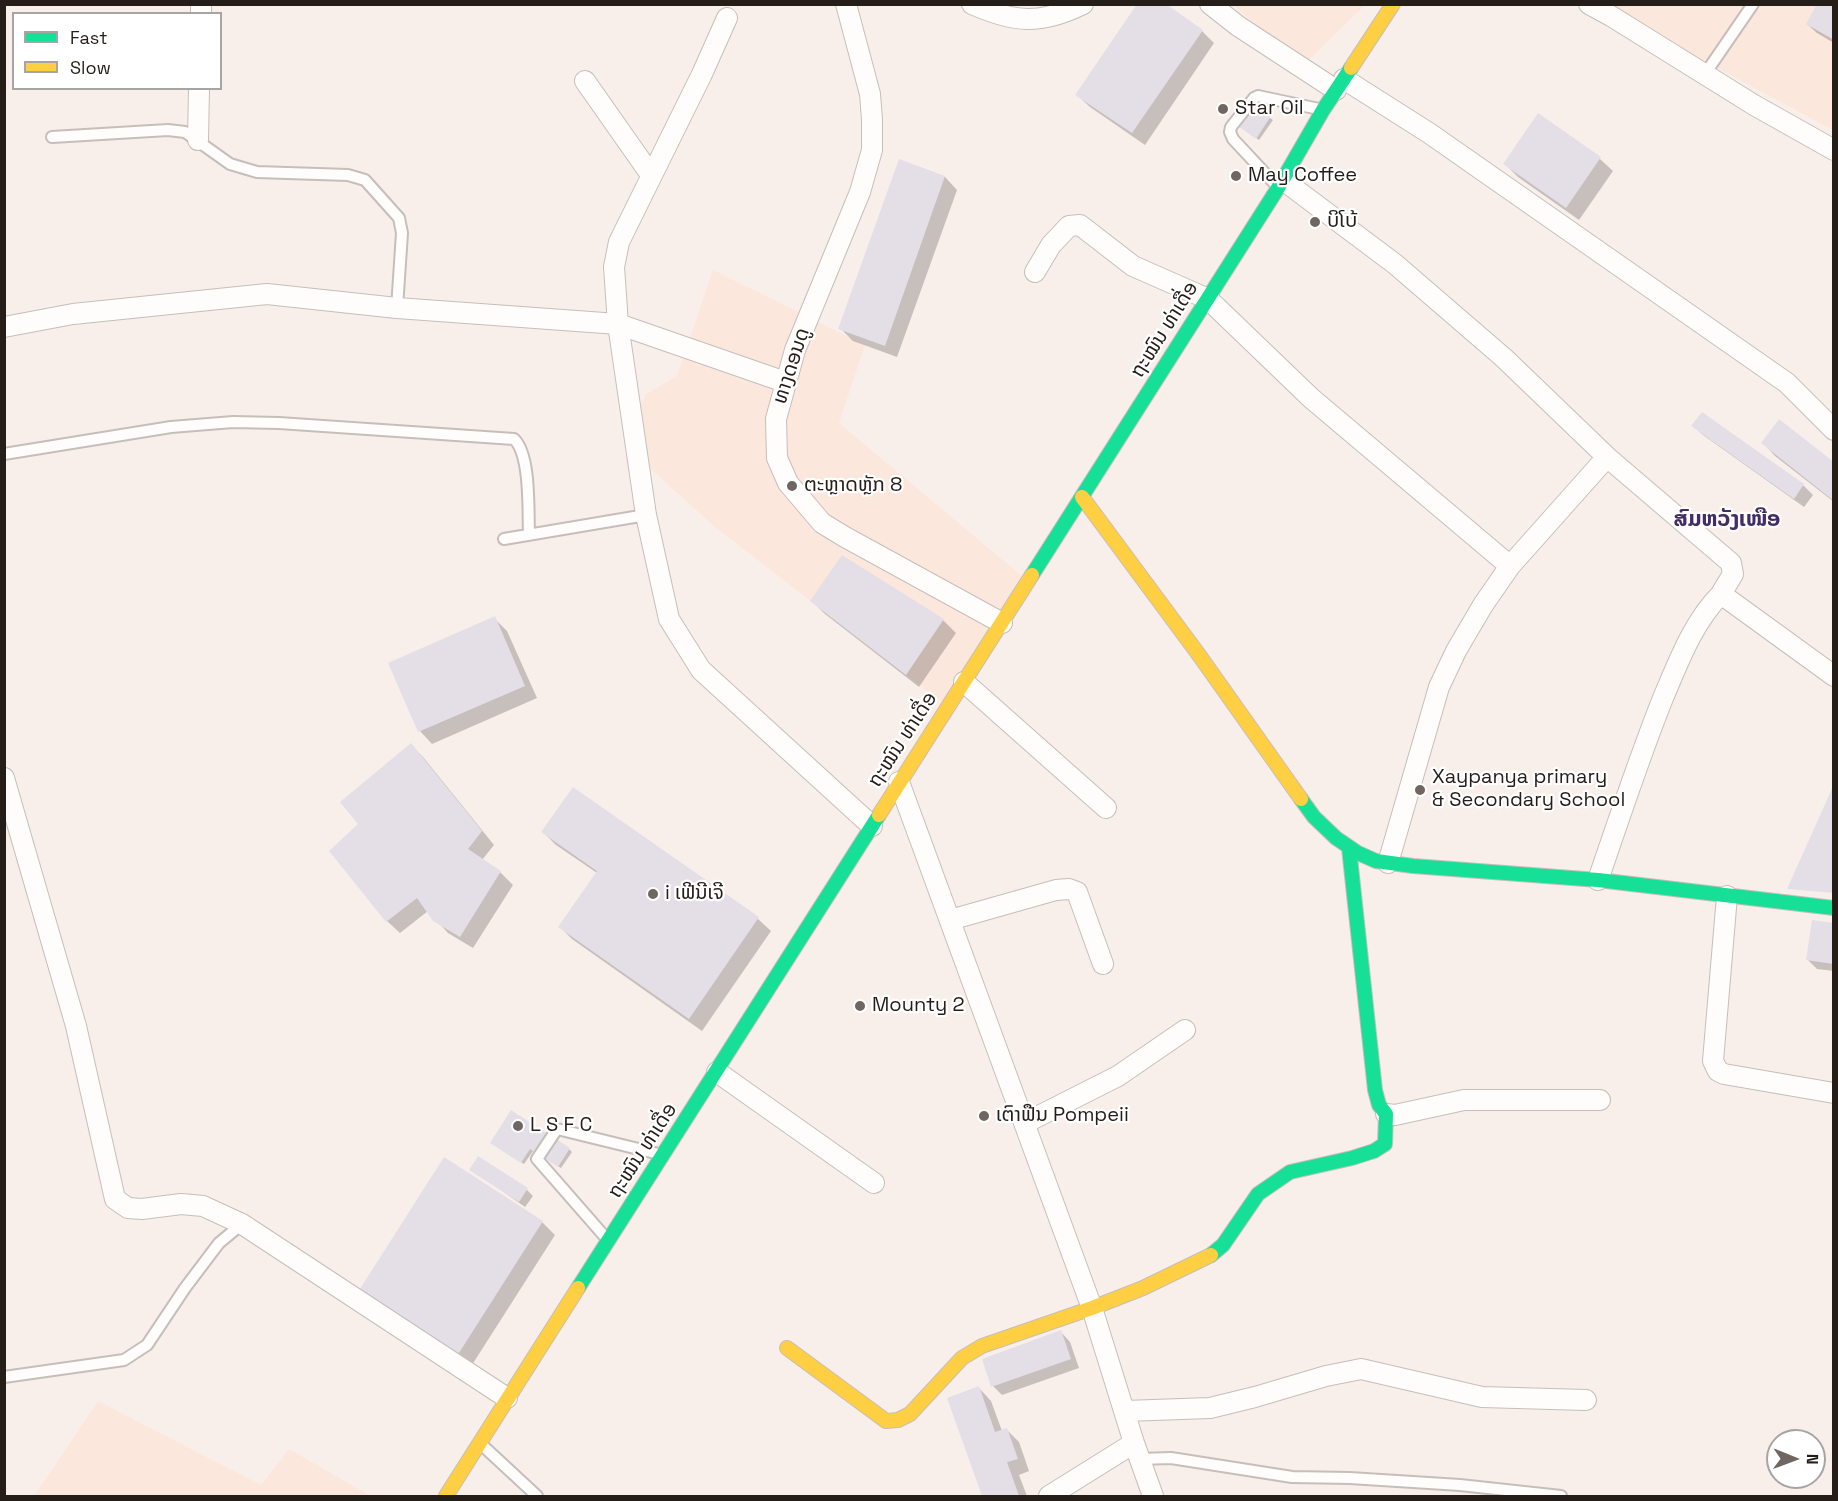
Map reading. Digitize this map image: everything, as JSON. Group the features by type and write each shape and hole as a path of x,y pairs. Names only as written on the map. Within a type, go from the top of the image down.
{"street":[{"name":"ທາງດອນດູ","path":"846,4 870,94 872,150 860,192 795,350 785,382 776,419 777,458 788,483 822,523 1002,623"},
{"path":"972,4 1009,18 1029,20 1046,18 1083,4"},
{"path":"1210,4 1238,26 1429,133 1787,383 1833,430"},
{"name":"ຖະໝົນ ທ່າເດື່ອ","path":"446,1497 1281,184 1323,110 1393,4"},
{"path":"1588,4 1833,150"},
{"path":"727,18 702,74 619,242 614,267 618,324 646,515 669,620 701,670 872,826"},
{"path":"585,81 651,175"},
{"path":"198,140 199,90"},
{"path":"1281,184 1395,264 1495,350 1607,457 1733,567 1733,574 1721,594 1711,604 1680,657 1646,741 1598,880"},
{"path":"1035,272 1051,245 1069,226 1080,225 1133,266 1208,299 1311,398 1510,566"},
{"path":"4,327 73,314 267,294 398,308 618,324 785,382"},
{"path":"1388,863 1439,687 1456,651 1482,605 1510,566 1607,457"},
{"path":"1082,497 1199,654 1314,817 1349,848 1376,861 1388,863 1598,880 1833,908"},
{"path":"1721,594 1833,676"},
{"path":"964,682 1106,808"},
{"path":"4,778 76,1026 114,1199 128,1208 142,1209 181,1204 203,1206 242,1224 507,1398"},
{"path":"899,782 1092,1308 1136,1451 1153,1497"},
{"path":"787,1348 885,1421 898,1420 910,1414 962,1358 982,1346 1143,1288 1211,1255 1223,1245 1258,1194 1290,1172 1374,1151 1385,1144 1386,1114 1379,1105 1375,1090 1349,848"},
{"path":"950,920 1056,890 1069,889 1077,892 1103,964"},
{"path":"1727,896 1713,1061 1718,1071 1724,1074 1833,1093"},
{"path":"1025,1123 1118,1076 1185,1030"},
{"path":"717,1072 874,1183"},
{"path":"1386,1114 1395,1115 1464,1100 1600,1100"},
{"path":"1125,1411 1210,1408 1326,1376 1362,1369 1482,1398 1586,1400"},
{"path":"1049,1497 1136,1451"}],"lane":[{"path":"1705,74 1753,4"},
{"path":"1281,184 1233,139 1230,132 1232,127 1258,96 1323,110"},
{"path":"52,137 168,130 185,132 230,164 257,172 348,175 365,180 399,218 402,233 398,308"},
{"path":"4,454 171,427 233,422 513,439 519,444 525,464 529,535"},
{"path":"504,539 646,515"},
{"path":"608,1240 537,1159 557,1130 663,1155"},
{"path":"4,1377 124,1360 147,1345 184,1288 219,1243 242,1224"},
{"path":"480,1442 537,1497"},
{"path":"1136,1451 1292,1477 1460,1485 1561,1497"}],"shaded area":[{"path":"1234,5 1365,5 1301,68"},
{"path":"1597,5 1833,5 1833,130 1607,9"},
{"name":"ຕະຫຼາດຫຼັກ 8","path":"713,270 865,345 839,423 1028,581 948,706 715,527 623,444 646,394 677,376"},
{"path":"98,1401 261,1485 289,1449 371,1496 34,1496"}],"building":[{"path":"1137,4 1166,4 1203,30 1132,133 1075,95"},
{"path":"1817,4 1834,4 1834,40 1806,24"},
{"path":"1245,98 1271,116 1256,139 1230,120"},
{"path":"1538,113 1601,157 1566,208 1503,164"},
{"path":"899,159 945,176 885,346 838,329"},
{"path":"1702,412 1804,484 1794,499 1691,426"},
{"path":"1779,419 1834,462 1834,501 1761,443"},
{"path":"842,555 944,619 906,675 810,601"},
{"path":"495,616 525,686 418,732 388,663"},
{"path":"411,743 482,831 468,849 501,871 460,937 433,921 417,898 386,922 329,851 358,824 340,802"},
{"path":"1834,784 1834,893 1787,889"},
{"name":"i ເຟີນີເຈີ","path":"573,787 759,917 689,1019 558,927 597,871 541,832"},
{"path":"1812,920 1834,923 1834,964 1806,960"},
{"name":"L S F C","path":"511,1110 570,1148 558,1167 530,1149 521,1163 490,1143"},
{"path":"478,1156 528,1188 519,1202 469,1170"},
{"path":"444,1157 543,1221 457,1356 358,1292"},
{"path":"1061,1330 1071,1359 991,1387 982,1359"},
{"path":"979,1386 995,1432 1007,1428 1018,1459 1007,1462 1019,1496 982,1496 947,1398"}],"traffic: fast":[{"path":"1032,575 1278,188 1323,110 1351,68"},
{"path":"1301,799 1314,817 1336,838 1358,853 1376,861 1413,866 1598,880 1834,908"},
{"path":"578,1288 879,815"},
{"path":"1211,1255 1223,1245 1258,1194 1290,1172 1352,1158 1374,1151 1385,1144 1386,1114 1379,1105 1375,1090 1349,848"}],"traffic: slow":[{"path":"1351,68 1393,4"},
{"path":"1082,497 1199,655 1301,799"},
{"path":"879,815 1032,575"},
{"path":"787,1348 886,1421 898,1420 910,1414 962,1358 982,1346 1143,1288 1211,1255"},
{"path":"446,1496 578,1288"}],"place":[{"name":"Star Oil","path":"1223,109"},
{"name":"May Coffee","path":"1236,176"},
{"name":"ບິໂບ້","path":"1315,222"},
{"name":"ຕະຫຼາດຫຼັກ 8","path":"792,486"},
{"name":"Xaypanya primary & Secondary School","path":"1420,790"},
{"name":"i ເຟີນີເຈີ","path":"653,894"},
{"name":"Mounty 2","path":"860,1006"},
{"name":"ເຕົາຟືນ Pompeii","path":"984,1116"},
{"name":"L S F C","path":"518,1126"}],"district":[{"name":"ສົມຫວັງເໜືອ","path":"1727,520"}]}
